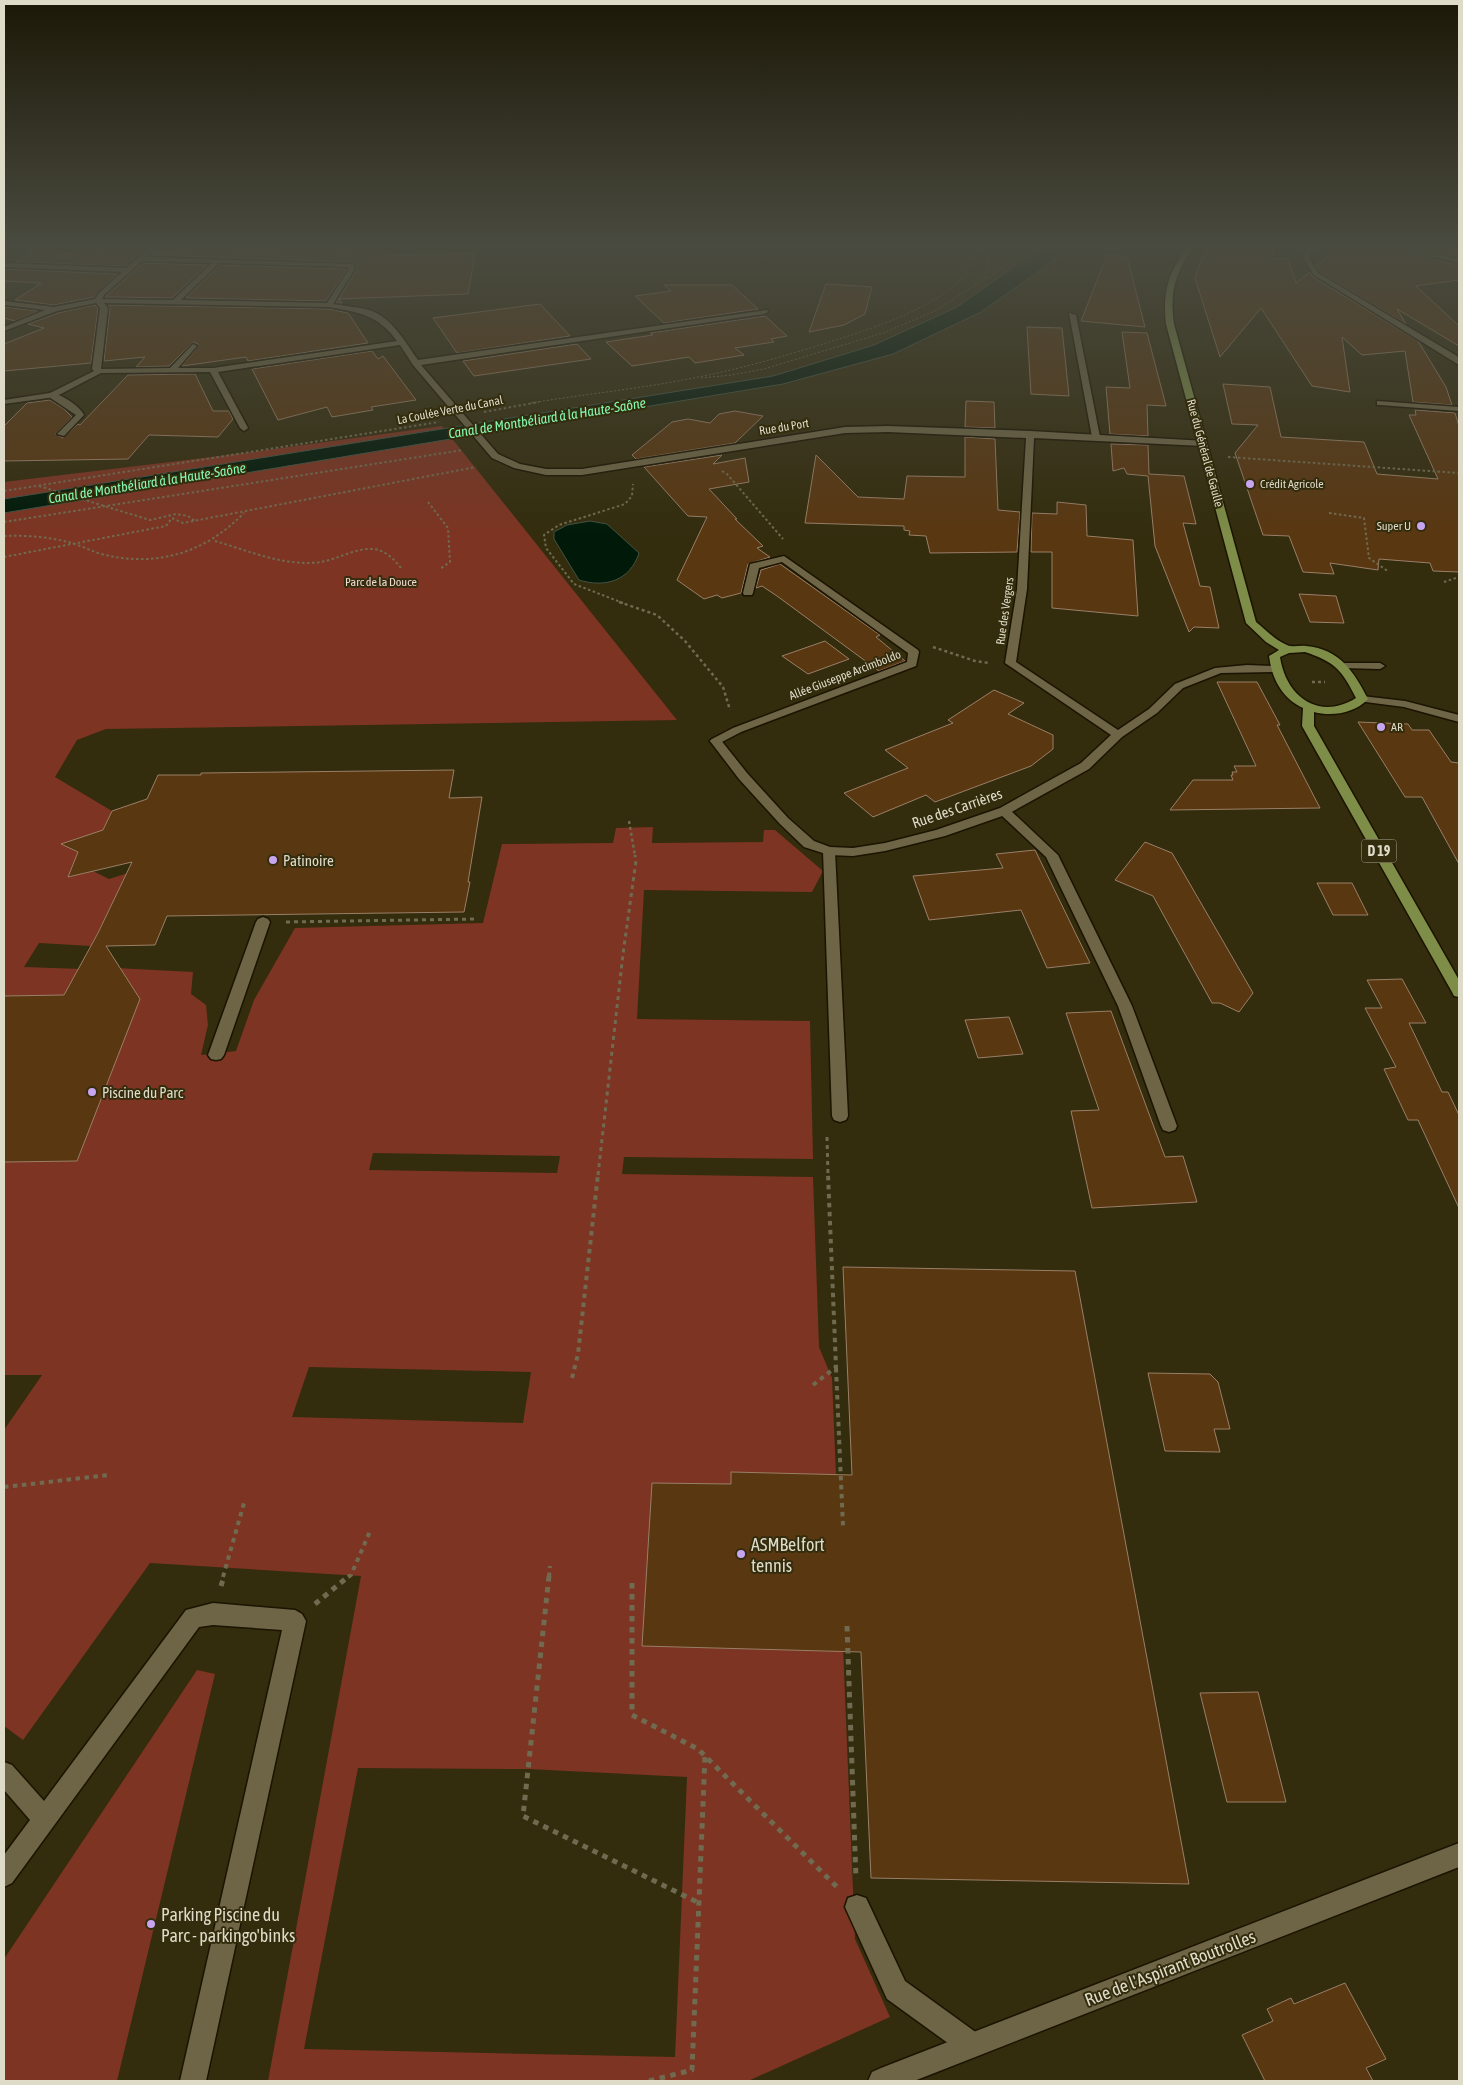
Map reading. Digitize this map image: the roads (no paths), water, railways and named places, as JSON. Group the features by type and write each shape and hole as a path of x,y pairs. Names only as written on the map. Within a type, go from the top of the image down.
{"main road":[{"name":"Rue du Général de Gaulle","path":"1175,341 1251,622 1270,640 1287,650"},
{"path":"1306,649 1329,656 1345,666 1362,699 1353,707 1334,711 1309,708 1289,695 1274,669 1274,656 1287,650 1306,649"},
{"name":"D 19","path":"1309,708 1308,726 1459,992"}],"street":[{"path":"100,341 96,370 100,371"},
{"path":"416,363 564,341"},
{"path":"1077,341 1096,437"},
{"path":"1426,341 1458,360"},
{"name":"Rue du Port","path":"401,343 495,456 517,466 546,472 582,472 845,430 888,429 1030,434 1203,443"},
{"path":"4,402 52,395 100,371 213,370 401,343"},
{"path":"172,370 193,346"},
{"path":"213,370 244,428"},
{"path":"52,395 78,411 80,415 61,434"},
{"path":"1380,403 1459,409"},
{"name":"Rue des Vergers","path":"1030,434 1022,589 1010,662 1118,735"},
{"name":"Allée Giuseppe Arcimboldo","path":"716,741 736,730 912,664 914,652 784,559 754,566 748,593"},
{"path":"1345,666 1380,666"},
{"name":"Rue des Carrières","path":"716,741 743,776 784,821 809,844 829,851 853,852 884,847 940,833 1004,811 1085,766 1118,735 1153,711 1179,686 1219,670 1274,669"},
{"path":"1362,699 1405,704 1459,719"},
{"path":"1004,811 1052,855 1125,1006 1169,1126"},
{"path":"829,851 840,1116"},
{"path":"216,1055 263,922"},
{"path":"4,1874 193,1617 213,1614 296,1621 193,2081"},
{"path":"4,1773 45,1820"},
{"name":"Rue de l'Aspirant Boutrolles","path":"880,2081 1459,1855"},
{"path":"858,1907 896,1990 972,2045"}],"water":[{"name":"Canal de Montbéliard à la Haute-Saône","path":"882,341 920,341 893,354 783,384 4,513 4,499 773,376"},
{"path":"590,521 607,524 639,553 635,563 623,576 615,580 598,583 579,580 554,539 554,532 567,525"}],"place":[{"name":"Crédit Agricole","path":"1250,484"},
{"name":"Super U","path":"1421,526"},
{"name":"AR","path":"1381,727"},
{"name":"Patinoire","path":"273,860"},
{"name":"Piscine du Parc","path":"92,1092"},
{"name":"ASMBelfort tennis","path":"741,1554"},
{"name":"Parking Piscine du Parc - parkingo'binks","path":"151,1924"}],"park label":[{"name":"Parc de la Douce","path":"381,582"}]}
